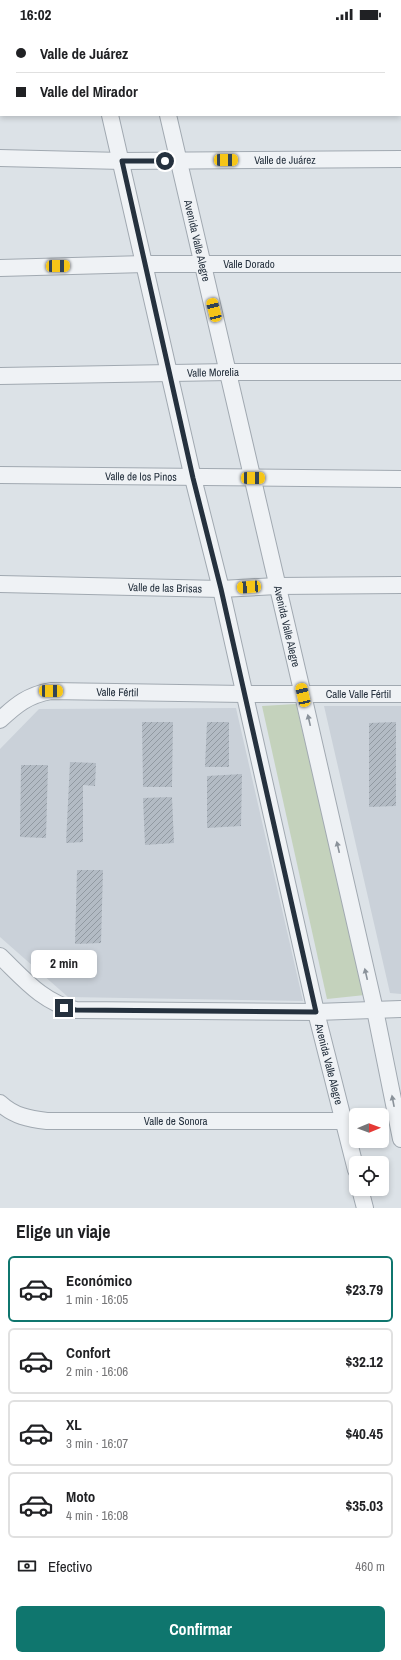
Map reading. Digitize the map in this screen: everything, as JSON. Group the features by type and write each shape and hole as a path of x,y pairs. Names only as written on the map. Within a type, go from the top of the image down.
{"street":[{"name":"Avenida Valle Alegre","path":"110,116 122,161 193,478 221,589 316,1012 349,1118"},
{"name":"Avenida Valle Alegre","path":"168,116 229,372 375,1010 393,1119 401,1139"},
{"name":"Valle de Juárez","path":"0,158 122,161 401,159"},
{"name":"Valle Dorado","path":"0,268 145,264 401,264"},
{"name":"Valle Morelia","path":"0,376 229,372 401,372"},
{"name":"Valle de los Pinos","path":"0,475 401,479"},
{"name":"Valle de las Brisas","path":"0,584 221,589 277,586 401,585"},
{"name":"Valle Fértil","path":"0,720 17,704 30,696 51,691 244,694"},
{"name":"Calle Valle Fértil","path":"244,694 401,694"},
{"path":"0,956 44,997 53,1003 76,1010 316,1012 401,1010"},
{"name":"Valle de Sonora","path":"0,1103 7,1110 21,1117 47,1121 349,1121"},
{"path":"362,1196 365,1208"}],"shaded area":[{"path":"324,706 401,706 401,994 390,993"},
{"path":"236,708 303,1001 68,997 0,937 0,749 39,709"}],"green space":[{"path":"296,704 365,995 327,999 262,706"}],"building":[{"path":"142,722 173,722 172,787 143,787"},
{"path":"207,722 229,722 229,767 205,767"},
{"path":"396,722 396,806 369,807 369,723"},
{"path":"70,762 96,763 95,786 83,785 83,842 66,843"},
{"path":"21,765 48,765 46,838 20,837"},
{"path":"242,774 241,826 207,828 207,776"},
{"path":"172,797 174,843 145,845 143,798"},
{"path":"77,870 103,870 101,943 75,944"}],"route":[{"path":"64,1008 76,1010 316,1012 221,589 193,478 122,161 165,161"}]}
